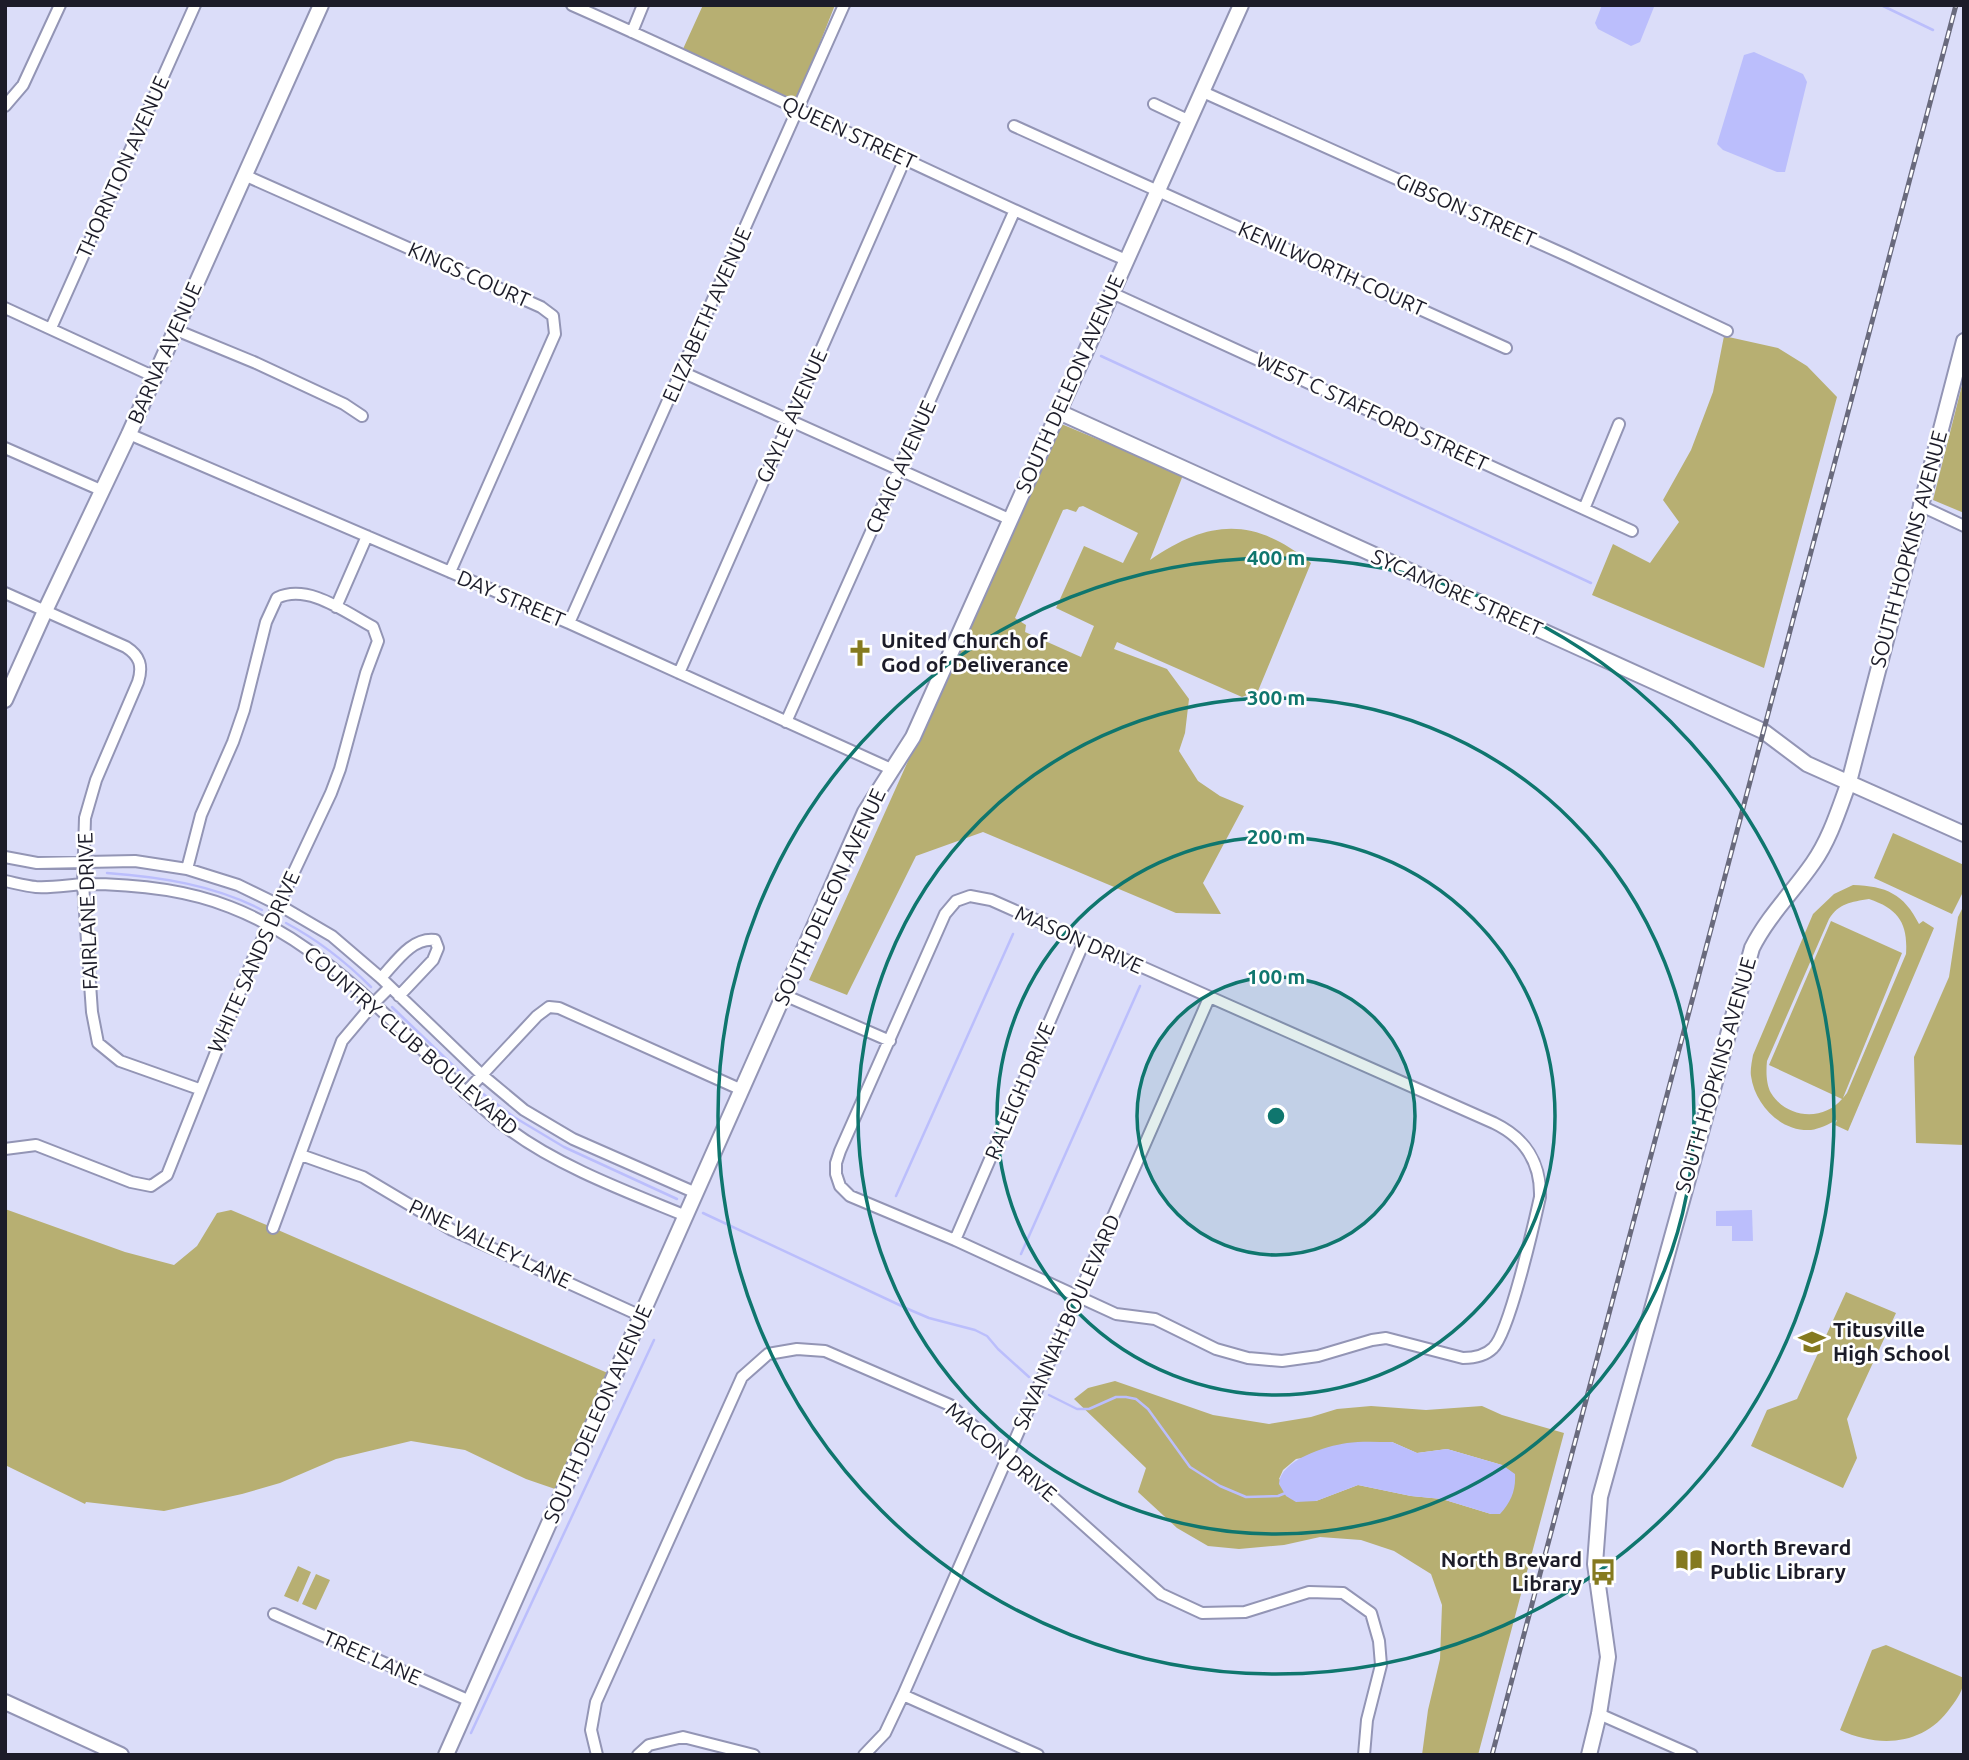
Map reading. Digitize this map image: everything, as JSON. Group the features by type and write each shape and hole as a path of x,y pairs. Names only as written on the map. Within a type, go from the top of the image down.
{"street":[{"path":"5,106 23,85 60,5"},
{"name":"THORNTON AVENUE","path":"51,328 195,5"},
{"name":"BARNA AVENUE","path":"5,700 155,377 321,5"},
{"name":"QUEEN STREET","path":"572,5 1014,212 1126,260"},
{"path":"632,32 643,5"},
{"name":"ELIZABETH AVENUE","path":"569,624 845,5"},
{"name":"SOUTH DELEON AVENUE","path":"446,1755 865,812 913,737 1241,5"},
{"name":"GIBSON STREET","path":"1203,92 1568,256 1727,331"},
{"path":"1154,104 1190,121"},
{"name":"KENILWORTH COURT","path":"1014,126 1506,348"},
{"name":"GAYLE AVENUE","path":"679,673 905,159"},
{"name":"KINGS COURT","path":"244,175 541,307 553,316 555,334 450,572"},
{"name":"CRAIG AVENUE","path":"786,722 1014,212"},
{"name":"WEST C STAFFORD STREET","path":"1112,293 1632,531"},
{"path":"5,308 155,377"},
{"path":"176,330 257,363 344,404 362,416"},
{"name":"SOUTH HOPKINS AVENUE","path":"1589,1755 1608,1657 1595,1564 1600,1497 1752,948 1760,932 1815,860 1832,827 1849,782 1919,505 1964,341"},
{"path":"682,372 1009,519"},
{"name":"SYCAMORE STREET","path":"1059,412 1763,732 1807,764 1964,834"},
{"path":"1584,509 1619,424"},
{"name":"DAY STREET","path":"129,434 569,624 891,769"},
{"path":"5,448 103,491"},
{"path":"1919,505 1964,526"},
{"path":"336,607 367,536"},
{"name":"WHITE SANDS DRIVE","path":"5,1149 36,1145 131,1182 151,1185 167,1175 199,1089 340,769 366,673 378,640 373,627 306,594 289,592 277,598 266,622 233,742 201,815 187,869"},
{"name":"FAIRLANE DRIVE","path":"5,593 126,647 134,652 140,661 138,682 96,780 85,818 83,884 92,1012 98,1043 120,1062 199,1089"},
{"name":"COUNTRY CLUB BOULEVARD","path":"5,857 37,863 135,861 187,869 238,885 332,936 381,978 482,1075 524,1110 573,1139 696,1193"},
{"name":"COUNTRY CLUB BOULEVARD","path":"5,881 37,887 83,884 134,886 181,893 229,906 269,925 317,955 373,1003 465,1093 511,1131 566,1163 685,1216"},
{"name":"MASON DRIVE","path":"970,896 984,898 1084,942 1512,1133 1524,1145 1538,1170 1540,1197 1503,1334 1493,1348 1475,1357 1453,1356 1386,1338 1318,1356 1266,1360 1216,1349 1161,1321 1116,1314 844,1191 835,1169 838,1156 945,914 960,899 970,896"},
{"path":"381,978 414,944 426,939 435,940 438,948 433,960 400,996"},
{"name":"RALEIGH DRIVE","path":"955,1240 1084,942"},
{"path":"273,1228 342,1041 390,987"},
{"path":"784,995 890,1041"},
{"name":"SAVANNAH BOULEVARD","path":"864,1755 884,1733 903,1695 1209,998"},
{"path":"465,1093 537,1016 549,1007 559,1008 742,1090"},
{"name":"PINE VALLEY LANE","path":"301,1155 363,1177 452,1230 641,1316"},
{"name":"MACON DRIVE","path":"597,1755 591,1730 596,1702 742,1377 768,1353 797,1349 825,1351 950,1405 1161,1594 1202,1614 1245,1612 1309,1592 1343,1593 1371,1614 1379,1641 1381,1665 1367,1720 1364,1755"},
{"name":"TREE LANE","path":"274,1614 470,1701"},
{"path":"903,1695 1038,1755"},
{"path":"5,1702 121,1755"},
{"path":"1599,1714 1692,1755"},
{"path":"638,1755 649,1745 683,1737 754,1755"}],"shaded area":[{"path":"703,5 835,5 798,98 784,96 683,49"},
{"path":"1724,336 1778,348 1807,366 1837,397 1764,668 1592,595 1613,544 1650,563 1679,522 1663,500 1691,450 1713,392"},
{"path":"1962,385 1964,386 1964,513 1933,500"},
{"path":"1059,423 1183,475 1150,560 1192,537 1232,529 1270,537 1311,563 1258,691 1242,697 1117,642 1114,649 1167,669 1189,699 1185,733 1179,751 1198,781 1220,796 1244,806 1203,883 1221,914 1176,913 983,832 916,856 847,995 809,980 872,841","holes":["1083,506 1138,533 1123,563 1084,546 1056,608 1094,626 1081,657 1025,632 1026,625 1015,618 1063,510 1076,512"]},
{"path":"1893,833 1964,865 1964,890 1952,914 1874,878"},
{"path":"1853,885 1884,890 1907,905 1919,924 1923,921 1934,928 1848,1131 1835,1125 1837,1120 1811,1130 1800,1129 1780,1121 1764,1106 1753,1087 1751,1066 1753,1055 1813,914 1834,894","holes":["1869,899 1894,913 1903,926 1906,954 1847,1093 1843,1098 1902,953 1831,921 1769,1065 1842,1099 1826,1111 1816,1114 1786,1108 1778,1102 1768,1086 1767,1061 1829,919 1841,906 1851,902"]},
{"path":"1964,905 1964,1145 1916,1143 1914,1057 1949,977 1958,917"},
{"path":"5,1209 125,1252 174,1265 197,1246 217,1213 231,1210 269,1226 267,1232 276,1234 278,1230 610,1374 558,1490 526,1479 465,1450 411,1441 336,1459 280,1483 242,1494 164,1511 85,1504 5,1465"},
{"path":"1846,1292 1896,1313 1847,1419 1857,1458 1843,1488 1751,1446 1767,1410 1797,1399"},
{"path":"1115,1381 1213,1415 1269,1424 1311,1417 1337,1409 1371,1406 1426,1410 1482,1406 1502,1415 1564,1433 1478,1755 1422,1755 1428,1710 1440,1659 1442,1605 1431,1574 1394,1551 1361,1540 1320,1537 1284,1545 1239,1549 1208,1546 1177,1528 1138,1492 1146,1468 1074,1399 1088,1388","holes":["1392,1442 1417,1453 1447,1449 1502,1465 1510,1471 1491,1514 1442,1499 1411,1496 1358,1485 1316,1501 1279,1479 1283,1470 1296,1459"]},
{"path":"298,1566 311,1572 298,1602 284,1596"},
{"path":"316,1574 330,1580 316,1610 302,1604"},
{"path":"1886,1645 1964,1678 1960,1694 1940,1720 1928,1730 1914,1736 1885,1741 1855,1736 1840,1730 1872,1650"}],"water":[{"path":"1602,5 1654,7 1640,42 1631,46 1598,29 1595,23"},
{"path":"1754,52 1803,74 1807,82 1785,172 1777,172 1723,150 1717,144 1744,55"},
{"path":"1752,1210 1753,1241 1732,1241 1732,1226 1716,1226 1716,1211"},
{"path":"1392,1442 1417,1453 1447,1449 1502,1465 1515,1474 1514,1491 1510,1500 1500,1514 1491,1514 1442,1499 1411,1496 1358,1485 1316,1501 1296,1502 1286,1496 1279,1484 1281,1475 1295,1461 1317,1451 1347,1443"}],"waterway":[{"path":"1881,5 1933,30"},
{"path":"1101,356 1591,583"},
{"path":"107,873 206,888 262,910"},
{"path":"286,923 331,952 371,987"},
{"path":"896,1196 1013,934"},
{"path":"1021,1254 1140,986"},
{"path":"392,1007 462,1074"},
{"path":"482,1093 514,1117 564,1147 677,1199"},
{"path":"703,1213 908,1309 987,1336 1029,1377"},
{"path":"471,1733 654,1340"},
{"path":"1049,1395 1077,1409 1089,1409 1116,1397 1136,1399 1148,1409 1190,1467 1220,1486 1246,1497 1278,1496 1288,1492"}],"railway":[{"path":"1492,1755 1956,5"}],"place":[{"name":"United Church of God of Deliverance","path":"860,653"},
{"name":"Titusville High School","path":"1812,1342"},
{"name":"North Brevard Public Library","path":"1689,1560"},
{"name":"North Brevard Library","path":"1603,1572"}]}
